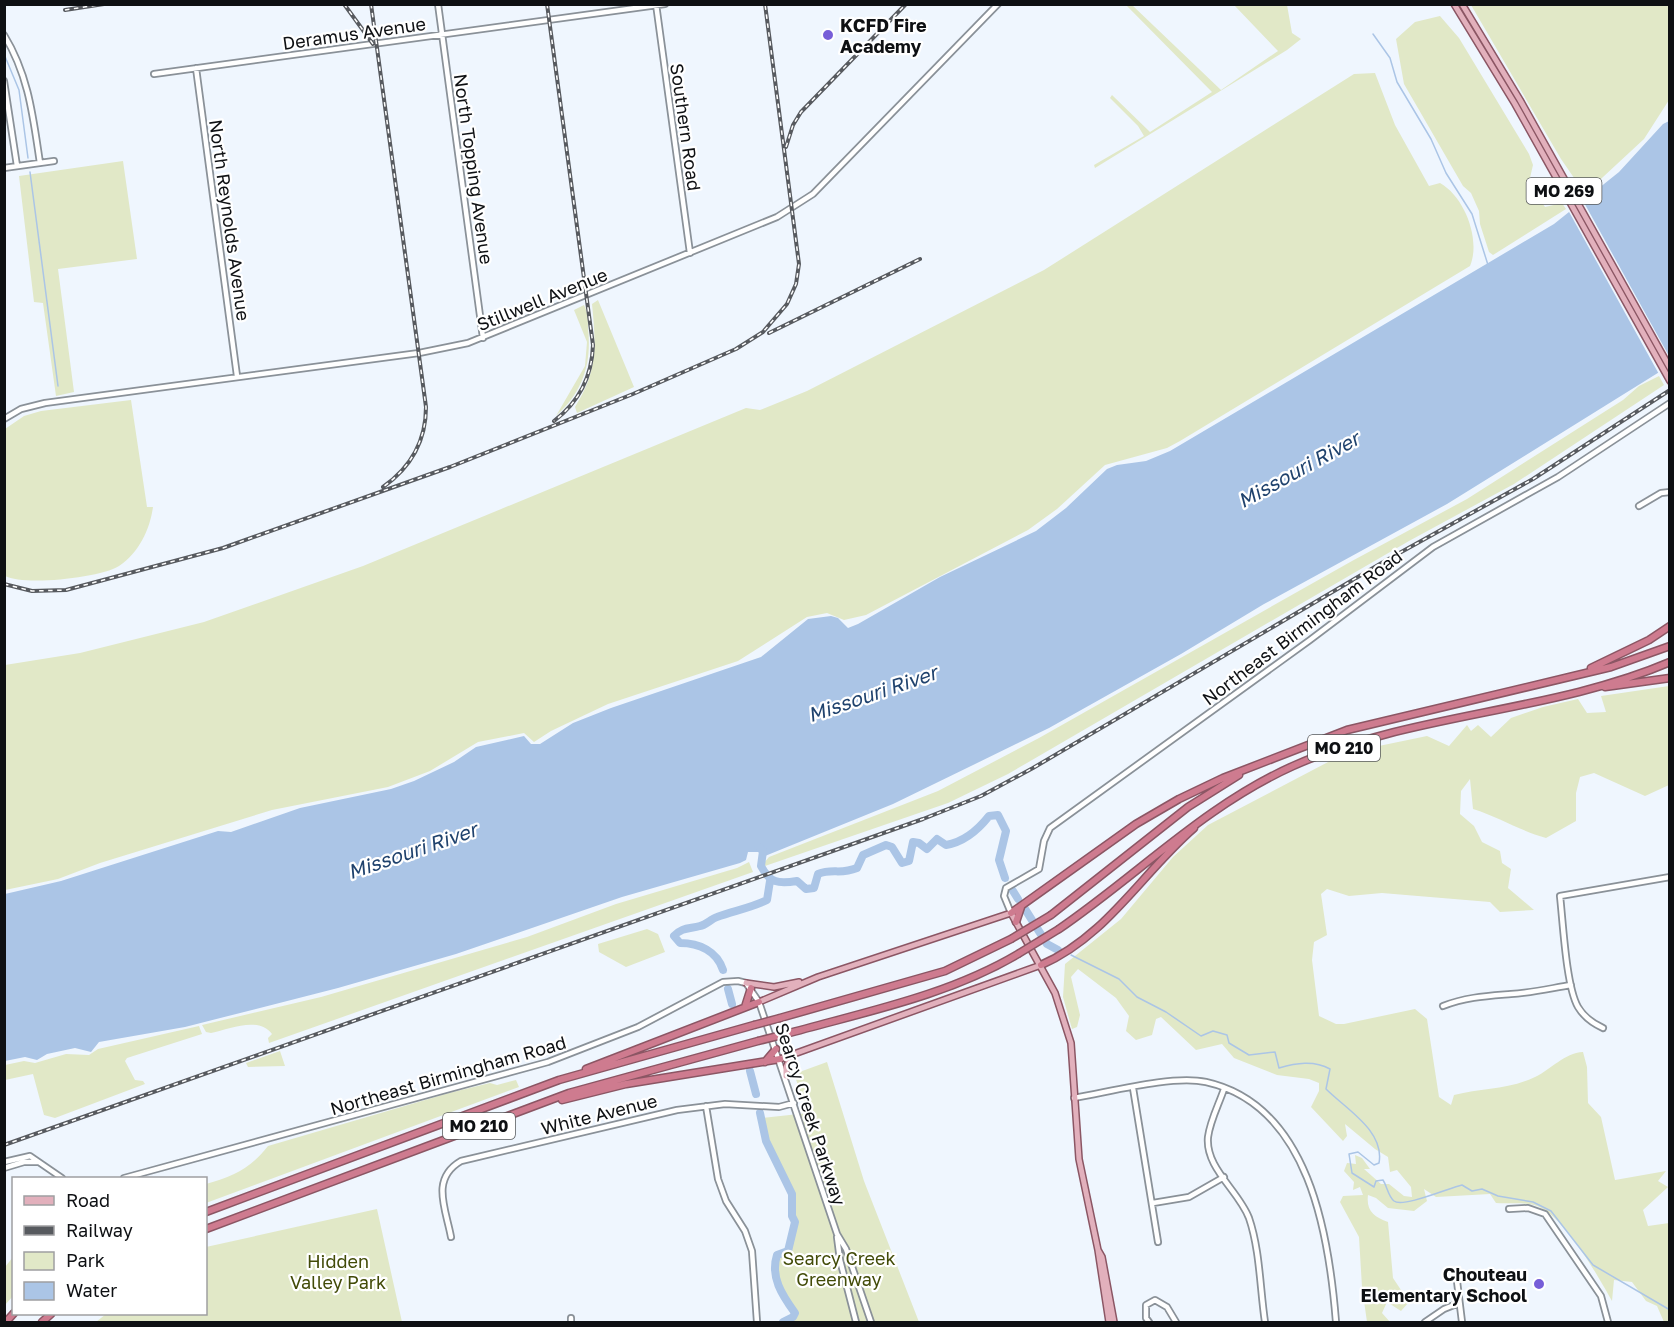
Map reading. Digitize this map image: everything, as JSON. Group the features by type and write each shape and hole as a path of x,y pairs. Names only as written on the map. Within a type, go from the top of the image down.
{"highway":[{"path":"1574,675 1623,654 1670,626"},
{"name":"MO 210","path":"207,1212 581,1072 945,971 1011,939 1052,915 1188,807 1255,766 1321,738 1362,725 1611,667 1670,646"},
{"name":"MO 210","path":"207,1229 533,1106 606,1082 916,998 967,979 1018,954 1059,929 1215,809 1293,766 1346,747 1581,691 1670,662"},
{"path":"1581,691 1670,678"},
{"path":"1011,913 1162,808 1197,789 1255,766"},
{"path":"1041,965 1067,951 1103,923 1173,846 1215,809"},
{"path":"1016,922 1018,910 1023,904"},
{"path":"745,1007 748,986"},
{"path":"581,1072 594,1064 759,1002"},
{"path":"765,1062 776,1049"},
{"path":"533,1106 626,1084 780,1059"}],"main road":[{"name":"MO 269","path":"1454,4 1515,104 1670,381"},
{"name":"MO 269","path":"1462,4 1521,100 1670,368"},
{"path":"759,1002 807,981 1011,913 1055,993 1071,1043 1079,1159 1098,1250 1108,1323"},
{"path":"780,1059 1041,965"},
{"path":"748,986 774,987 807,981"},
{"path":"786,1076 786,1067 793,1054"},
{"path":"1098,1250 1102,1257 1114,1323"}],"street":[{"name":"North Topping Avenue","path":"438,4 483,338"},
{"name":"Deramus Avenue","path":"154,74 665,4"},
{"name":"Stillwell Avenue","path":"4,419 21,409 45,403 419,353 455,346 483,338 777,217 813,194 998,4"},
{"name":"Southern Road","path":"656,5 690,253"},
{"path":"4,35 18,57 28,85 40,163"},
{"name":"North Reynolds Avenue","path":"196,68 237,376"},
{"path":"4,81 17,166"},
{"path":"4,168 54,161"},
{"name":"Northeast Birmingham Road","path":"1011,913 1004,896 1006,888 1039,869 1044,841 1050,828 1301,647 1433,547 1558,477 1670,403"},
{"path":"1639,506 1661,493 1670,492"},
{"path":"1603,1028 1584,1015 1576,1005 1571,985 1560,896 1670,877"},
{"name":"Northeast Birmingham Road","path":"131,1177 548,1062 638,1027 719,984 733,981 748,986"},
{"path":"1443,1006 1488,994 1512,994 1571,985"},
{"path":"748,986 759,1002"},
{"name":"Searcy Creek Parkway","path":"759,1002 786,1076 837,1234 840,1260 856,1323"},
{"path":"1074,1098 1185,1081 1206,1082 1244,1097 1271,1117 1289,1141 1302,1168 1323,1228 1336,1323"},
{"path":"1133,1088 1158,1242"},
{"path":"1224,1089 1208,1141 1211,1158 1239,1198 1251,1224 1265,1323"},
{"name":"White Avenue","path":"451,1237 441,1190 448,1170 461,1161 645,1117 706,1106 779,1107 794,1103"},
{"path":"706,1106 718,1179 726,1201 746,1231 752,1251 757,1323"},
{"path":"4,1162 26,1156 59,1177"},
{"path":"4,1168 24,1162 39,1163"},
{"path":"1152,1203 1189,1197 1224,1178"},
{"path":"1509,1209 1528,1208 1545,1214 1601,1296 1608,1323"},
{"name":"Searcy Creek Parkway","path":"837,1234 846,1249 871,1323"},
{"path":"1456,1273 1462,1323"},
{"path":"1149,1323 1146,1318 1146,1305 1155,1300 1167,1307 1176,1323"},
{"path":"1425,1323 1437,1313 1459,1303"}],"green space":[{"path":"1126,5 1132,5 1221,90 1278,51 1234,5 1287,5 1292,33 1301,39 1287,50 1095,168 1094,165 1144,136 1138,126 1110,98 1112,95 1150,132 1212,92"},
{"path":"1471,5 1669,5 1669,100 1644,139 1589,190 1581,188 1561,159"},
{"path":"1440,16 1459,38 1529,154 1533,165 1529,182 1545,207 1562,203 1566,209 1493,255 1489,252 1480,224 1479,211 1471,193 1463,186 1404,84 1396,39 1415,22"},
{"path":"1375,73 1395,125 1429,186 1440,183 1457,198 1463,209 1472,232 1473,256 1470,266 1180,441 1167,448 1105,465 1057,509 1028,530 866,615 844,620 827,613 807,617 738,661 608,704 551,731 534,742 524,733 478,742 430,771 388,787 272,810 100,863 58,879 5,890 5,665 80,653 204,622 363,566 746,408 760,410 807,391 1044,270 1354,74"},
{"path":"123,161 137,259 58,269 74,392 56,396 43,303 34,302 19,176"},
{"path":"598,300 634,387 577,413 575,407 592,369 594,332 592,304"},
{"path":"584,305 588,316 587,365 573,397 556,416 585,366 587,342 574,310"},
{"path":"1659,376 1664,385 1514,484 1409,541 1008,774 948,803 765,866 763,864 769,857 938,791 1039,738 1352,561 1467,499 1623,400 1639,386"},
{"path":"131,400 147,507 153,507 146,532 138,547 119,566 96,574 44,580 15,579 5,576 5,429 24,416 41,411"},
{"path":"1669,686 1669,785 1645,796 1594,773 1580,777 1576,793 1576,821 1546,838 1473,809 1470,779 1461,791 1460,814 1474,826 1482,842 1500,851 1502,863 1511,869 1508,888 1534,910 1500,912 1490,902 1382,893 1349,896 1327,889 1321,894 1327,935 1314,942 1312,960 1319,1016 1336,1024 1344,1024 1415,1009 1427,1019 1439,1097 1451,1105 1454,1095 1505,1087 1525,1081 1541,1074 1570,1055 1583,1052 1587,1067 1588,1103 1601,1117 1615,1180 1666,1171 1658,1181 1668,1187 1643,1210 1648,1226 1669,1223 1669,1322 1664,1322 1657,1306 1646,1301 1632,1282 1614,1280 1612,1301 1578,1246 1556,1219 1545,1210 1530,1204 1496,1203 1490,1194 1436,1197 1424,1189 1427,1201 1414,1211 1388,1208 1376,1198 1368,1195 1368,1205 1372,1213 1388,1222 1393,1278 1409,1302 1401,1311 1387,1302 1382,1313 1390,1322 1367,1322 1359,1237 1340,1202 1343,1196 1363,1195 1360,1187 1353,1190 1354,1182 1344,1171 1347,1163 1356,1164 1355,1155 1362,1158 1370,1169 1364,1169 1381,1184 1389,1184 1404,1196 1412,1197 1411,1187 1397,1170 1390,1172 1388,1157 1345,1124 1347,1136 1343,1141 1311,1107 1319,1091 1319,1083 1309,1079 1277,1075 1234,1058 1222,1044 1196,1050 1161,1017 1156,1019 1152,1035 1136,1040 1126,1031 1129,1016 1116,998 1078,969 1071,977 1080,1015 1077,1027 1072,1029 1063,997 1065,964 1121,919 1173,857 1208,825 1330,761 1351,752 1361,760 1376,755 1374,747 1427,736 1449,746 1467,725 1471,731 1478,725 1491,737 1511,718 1543,707 1578,699 1587,713 1606,712 1601,696"},
{"path":"749,862 753,872 269,1043 268,1038 272,1034 259,1026 243,1025 211,1033 206,1032 202,1025 321,997 527,937 616,904 737,868"},
{"path":"647,929 658,934 665,952 626,967 599,952 598,944"},
{"path":"199,1026 202,1034 127,1058 125,1061 135,1080 143,1081 145,1084 55,1118 44,1115 33,1074 5,1080 5,1065 24,1061 35,1063 66,1054 89,1055 98,1049"},
{"path":"280,1051 285,1066 248,1067 246,1063"},
{"name":"Searcy Creek Greenway","path":"827,1062 864,1181 919,1322 783,1322 793,1317 795,1313 778,1286 775,1263 777,1255 787,1251 790,1244 794,1224 793,1203 790,1191 772,1155 761,1118 808,1113 794,1074"},
{"path":"516,1080 519,1087 207,1203 207,1184 240,1171 255,1161 268,1146 449,1093 490,1083 497,1085"},
{"name":"Hidden Valley Park","path":"377,1209 402,1322 96,1322 105,1315 207,1315 207,1247"},
{"path":"12,1258 12,1297 5,1305 5,1267"}],"water":[{"name":"Missouri River","path":"1669,121 1669,366 1447,504 1264,604 1181,654 1049,728 893,804 765,856 758,852 748,852 746,860 740,863 622,897 456,954 338,988 185,1027 99,1042 91,1052 75,1048 47,1054 37,1060 25,1057 5,1061 5,894 61,881 218,831 231,832 300,808 391,789 454,762 476,747 524,736 531,744 540,744 573,723 611,708 761,657 808,619 831,616 838,618 848,628 858,624 940,577 1036,531 1066,508 1107,469 1117,465 1146,461 1170,451 1554,224 1619,172 1663,124"}],"pier":[{"path":"1582,199 1669,356 1670,370 1660,376 1568,210"}],"waterway":[{"path":"1373,34 1390,58 1397,82 1431,139 1446,173 1472,214 1488,265"},
{"path":"4,54 19,90 28,158"},
{"path":"30,172 58,386"},
{"path":"759,847 763,851 761,866 771,879 780,882 797,881 806,889 814,888 818,874 857,868 863,855 886,845 892,847 902,863 909,861 913,842 927,849 937,839 946,845 953,843 970,835 989,816 998,815 1006,831 999,860 1005,878"},
{"path":"723,970 712,953 694,945 680,943 674,936 683,930 767,900 770,881"},
{"path":"1013,891 1018,899"},
{"path":"1025,909 1047,944 1058,950"},
{"path":"1071,955 1119,979 1137,997 1166,1012 1201,1036 1213,1031 1227,1035 1229,1043 1249,1055 1275,1052 1279,1068 1305,1063 1318,1064 1330,1069 1326,1089 1370,1131 1379,1151 1379,1163 1374,1165 1358,1152 1349,1154 1352,1173 1374,1187 1376,1181 1383,1180 1394,1201 1416,1200 1462,1185 1472,1191 1482,1189 1498,1196 1533,1202 1551,1211 1593,1265 1670,1310"},
{"path":"728,989 732,1004"},
{"path":"750,1071 756,1094"},
{"path":"760,1113 766,1141 792,1194 792,1216 795,1222 788,1251 777,1255 775,1263 778,1285 795,1313 793,1317 783,1322"}],"railway":[{"path":"65,10 104,4"},
{"path":"344,4 373,44"},
{"path":"371,4 426,407 423,431 415,453 393,480 383,487"},
{"path":"547,4 593,345 590,367 582,388 563,414 554,421"},
{"path":"4,584 32,591 66,590 223,548 450,467 633,394 736,349 763,332 787,304 796,284 799,264 765,4"},
{"path":"786,147 793,125 801,112 906,4"},
{"path":"769,333 920,259"},
{"path":"4,1145 923,819 981,796 1033,768 1385,561 1533,479 1670,390"}],"place":[{"name":"KCFD Fire Academy","path":"828,35"},
{"name":"Chouteau Elementary School","path":"1539,1284"}]}
